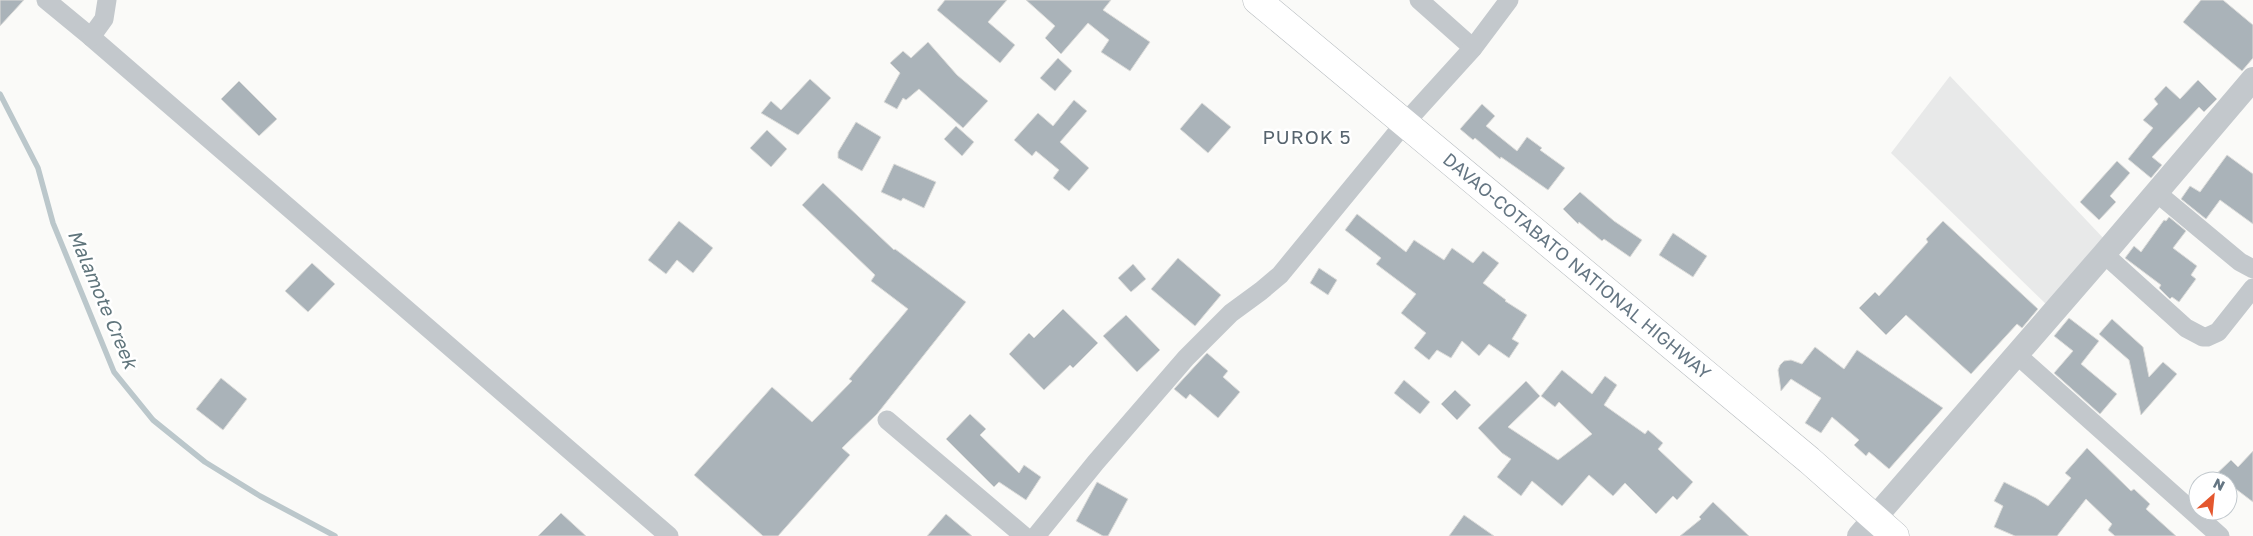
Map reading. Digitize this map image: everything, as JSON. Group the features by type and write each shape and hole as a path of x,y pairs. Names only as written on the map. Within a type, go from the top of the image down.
{"highway":[{"name":"DAVAO-COTABATO NATIONAL HIGHWAY","path":"1257,0 1809,460 1866,527 1895,536"}],"street":[{"path":"46,0 669,536"},
{"path":"91,37 104,19 107,0"},
{"path":"1036,536 1096,462 1192,351 1231,313 1280,274 1404,124 1473,48 1509,0"},
{"path":"1428,4 1473,48"},
{"path":"1866,527 2157,193 2253,79"},
{"path":"2157,193 2240,262 2253,269"},
{"path":"2104,254 2186,328 2204,337 2218,332 2253,288"},
{"path":"2016,354 2220,536"},
{"path":"888,420 1024,536"}],"shaded area":[{"path":"1950,76 2106,241 2049,307 1891,153"}],"building":[{"path":"0,0 24,0 0,26"},
{"path":"945,0 1007,0 988,22 1015,45 1000,63 937,10"},
{"path":"1026,0 1111,0 1103,10 1150,42 1130,71 1101,52 1109,40 1088,23 1061,54 1045,38 1055,26"},
{"path":"2201,0 2223,0 2253,25 2253,58 2242,71 2183,22"},
{"path":"928,42 957,75 988,101 963,128 919,89 906,100 903,98 897,109 884,102 900,73 890,63 903,51 911,58"},
{"path":"1058,58 1072,71 1055,91 1040,78"},
{"path":"810,79 831,98 798,135 761,113 771,101 781,110"},
{"path":"2198,80 2217,99 2204,112 2199,107 2152,157 2162,165 2151,178 2128,159 2153,128 2143,120 2158,104 2154,99 2166,86 2180,99"},
{"path":"239,81 277,119 259,136 221,99"},
{"path":"1074,100 1087,111 1060,142 1089,168 1069,191 1053,178 1059,170 1036,151 1032,156 1014,140 1038,113 1053,126"},
{"path":"1202,103 1231,127 1208,153 1180,129"},
{"path":"1482,104 1495,116 1486,126 1517,151 1527,137 1542,148 1540,150 1565,168 1548,190 1501,157 1500,159 1475,138 1473,140 1460,129"},
{"path":"856,122 881,137 862,171 838,158 838,152"},
{"path":"956,126 974,142 962,156 944,139"},
{"path":"767,130 787,149 771,167 750,148"},
{"path":"2227,155 2253,174 2253,224 2220,200 2206,219 2181,199 2190,186 2200,192"},
{"path":"2117,161 2130,173 2110,196 2116,202 2099,220 2080,202"},
{"path":"894,164 936,182 924,208 903,198 901,201 881,192"},
{"path":"823,183 894,250 966,302 877,414 842,448 850,455 778,536 763,536 694,475 772,387 812,422 852,381 849,379 908,309 871,281 875,275 802,205"},
{"path":"1580,192 1614,221 1642,240 1630,257 1604,239 1602,241 1579,222 1578,224 1563,209"},
{"path":"1357,214 1406,252 1414,240 1444,260 1452,248 1473,263 1483,251 1499,263 1483,283 1505,301 1527,315 1512,339 1519,343 1509,358 1489,344 1479,356 1462,341 1451,358 1437,350 1429,360 1414,348 1426,333 1401,313 1416,294 1376,264 1381,258 1345,230"},
{"path":"2169,217 2186,231 2173,248 2197,266 2191,275 2196,279 2179,302 2172,297 2170,299 2159,288 2161,285 2125,258 2134,246 2141,252 2164,220 2166,221"},
{"path":"679,221 713,248 693,273 677,260 666,274 648,260"},
{"path":"1943,221 2038,309 2022,328 2017,324 1971,374 1906,315 1886,335 1859,308 1875,292 1879,296 1928,242 1926,239"},
{"path":"1673,233 1707,256 1693,277 1659,255"},
{"path":"1178,258 1221,295 1195,326 1151,289"},
{"path":"312,263 335,284 308,312 285,291"},
{"path":"1133,264 1146,279 1131,292 1118,278"},
{"path":"1319,268 1337,280 1328,295 1310,283"},
{"path":"1063,309 1098,343 1073,368 1070,365 1044,390 1009,354 1029,333 1034,338"},
{"path":"1126,315 1160,350 1137,372 1103,336"},
{"path":"2069,318 2099,341 2081,364 2117,394 2100,414 2054,373 2073,351 2054,336"},
{"path":"2112,319 2143,347 2149,377 2163,362 2177,374 2141,415 2129,360 2099,334"},
{"path":"1815,347 1844,369 1857,350 1943,408 1889,469 1869,452 1866,456 1854,445 1859,440 1832,417 1821,433 1805,423 1821,398 1791,379 1781,391 1778,370 1780,365 1784,361 1791,360 1802,364"},
{"path":"1207,353 1228,371 1223,377 1240,392 1218,418 1190,394 1186,399 1174,389"},
{"path":"1562,370 1592,394 1605,376 1617,385 1604,405 1645,434 1648,430 1663,443 1658,449 1693,482 1677,500 1673,496 1656,514 1625,483 1613,496 1589,475 1562,506 1532,481 1521,496 1497,477 1511,459 1502,453 1478,428 1526,381 1540,396 1508,427 1558,460 1592,434 1559,402 1555,407 1541,396"},
{"path":"221,378 247,399 223,430 196,409"},
{"path":"1404,380 1430,402 1420,414 1394,393"},
{"path":"1455,390 1471,405 1457,420 1441,404"},
{"path":"970,414 986,429 980,435 1019,473 1024,465 1041,477 1026,500 999,482 994,487 946,439"},
{"path":"2087,448 2131,491 2134,489 2150,504 2146,509 2176,536 2115,536 2108,530 2112,524 2086,499 2057,536 2015,536 1994,527 2003,506 1994,501 2004,482 2048,506 2071,478 2065,473"},
{"path":"2253,451 2253,502 2238,491 2238,471 2219,471 2231,460 2238,467"},
{"path":"1097,482 1128,499 1108,536 1103,536 1076,521"},
{"path":"1713,502 1749,536 1680,536 1701,519 1699,517"},
{"path":"561,513 586,536 538,536"},
{"path":"946,514 972,536 927,536"},
{"path":"1464,515 1494,536 1449,536"}],"waterway":[{"name":"Malamote Creek","path":"0,94 38,168 53,223 114,372 153,420 205,462 260,496 335,536"}],"district":[{"name":"PUROK 5","path":"1307,137"}]}
